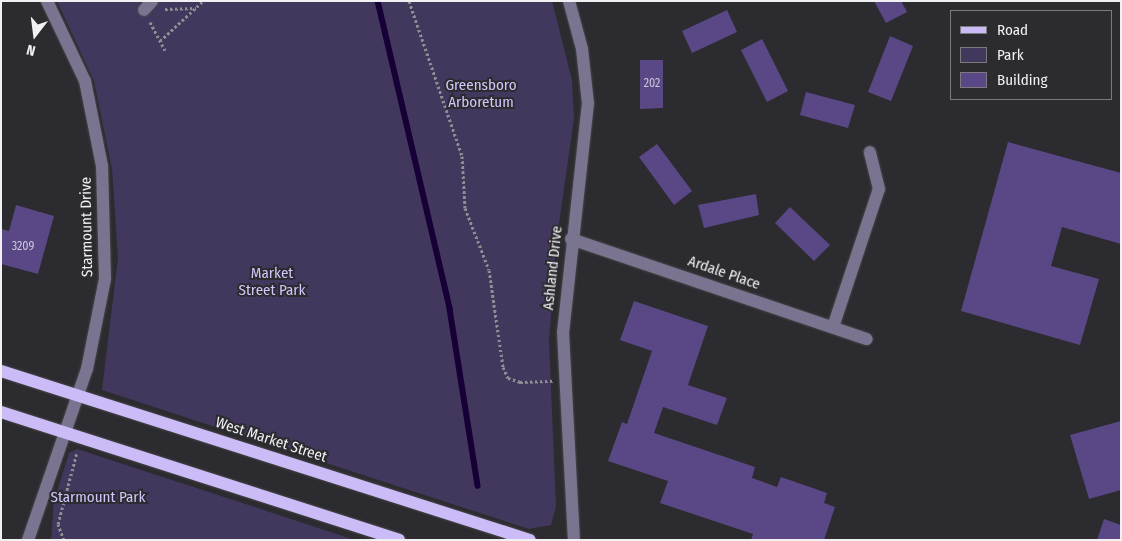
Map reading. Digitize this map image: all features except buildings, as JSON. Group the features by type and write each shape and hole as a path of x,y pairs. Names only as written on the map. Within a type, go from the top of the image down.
{"main road":[{"name":"West Market Street","path":"1,371 530,540"},
{"path":"1,412 399,540"}],"street":[{"name":"Starmount Drive","path":"28,540 63,432 87,369 105,278 102,166 85,81 46,1"},
{"name":"Ashland Drive","path":"569,1 582,49 588,103 571,239 563,380 574,540"},
{"path":"832,327 878,189 870,152"},
{"name":"Ardale Place","path":"571,239 867,338"}],"path":[{"path":"160,41 203,1"},
{"path":"409,1 462,156 465,208 489,270 502,367 508,378 520,382 563,380"},
{"path":"165,50 148,6 196,8"},
{"path":"64,540 58,524 81,438"}],"green space":[{"name":"Market Street Park","path":"57,1 552,1 572,80 574,118 556,245 549,341 556,507 551,525 529,529 102,390 118,258 112,169 94,81"},
{"name":"Starmount Park","path":"77,449 355,540 51,540 54,501 69,453"}],"waterway":[{"path":"378,1 450,309 478,486"}],"park label":[{"name":"Greensboro Arboretum","path":"481,94"}]}
